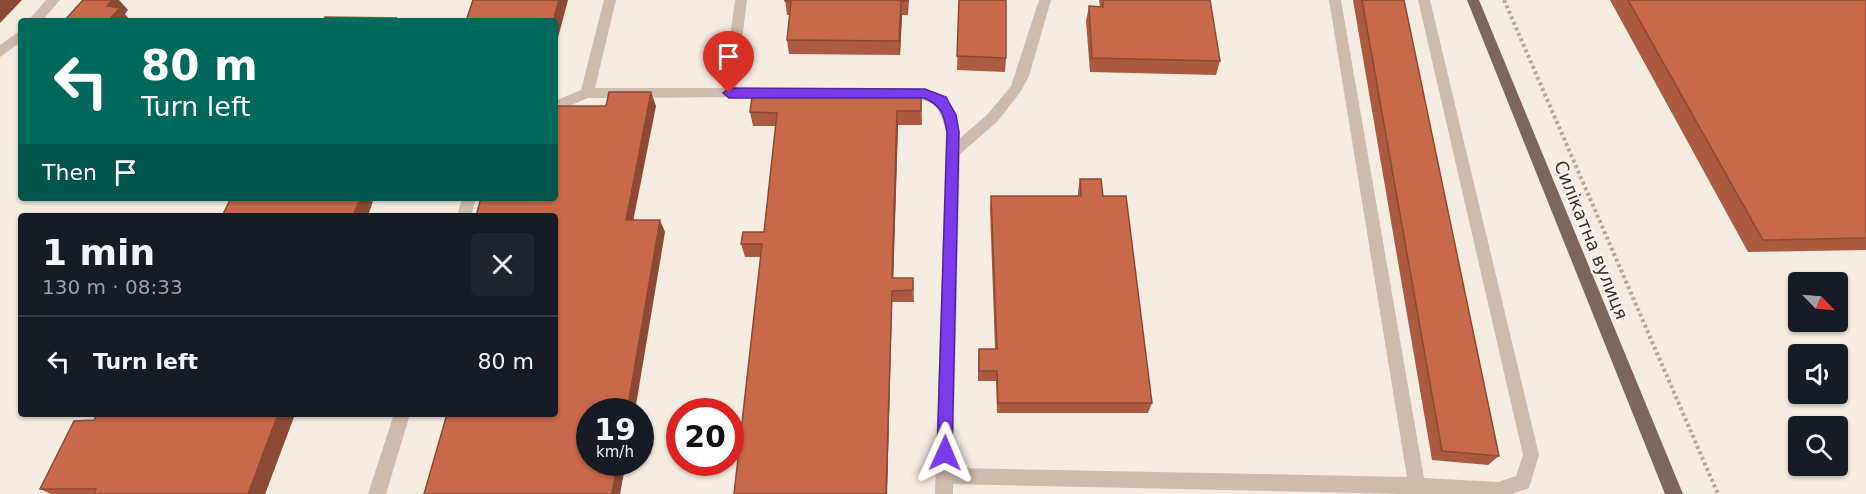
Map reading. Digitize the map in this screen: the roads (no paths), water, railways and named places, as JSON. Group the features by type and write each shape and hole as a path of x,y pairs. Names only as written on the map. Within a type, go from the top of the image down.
{"main road":[{"name":"Силікатна вулиця","path":"1473,0 1674,494"}],"street":[{"path":"37,18 54,0"},
{"path":"587,93 610,0"},
{"path":"729,93 741,0"},
{"path":"952,152 986,124 1008,101 1021,78 1034,25 1045,0"},
{"path":"1335,0 1417,486"},
{"path":"944,476 1417,486 1498,490 1522,482 1531,455 1424,0"},
{"path":"0,52 18,37"},
{"path":"558,106 587,93 787,93"},
{"path":"890,94 925,94 941,100 950,115 953,132 944,494"},
{"path":"377,494 401,417"}]}
